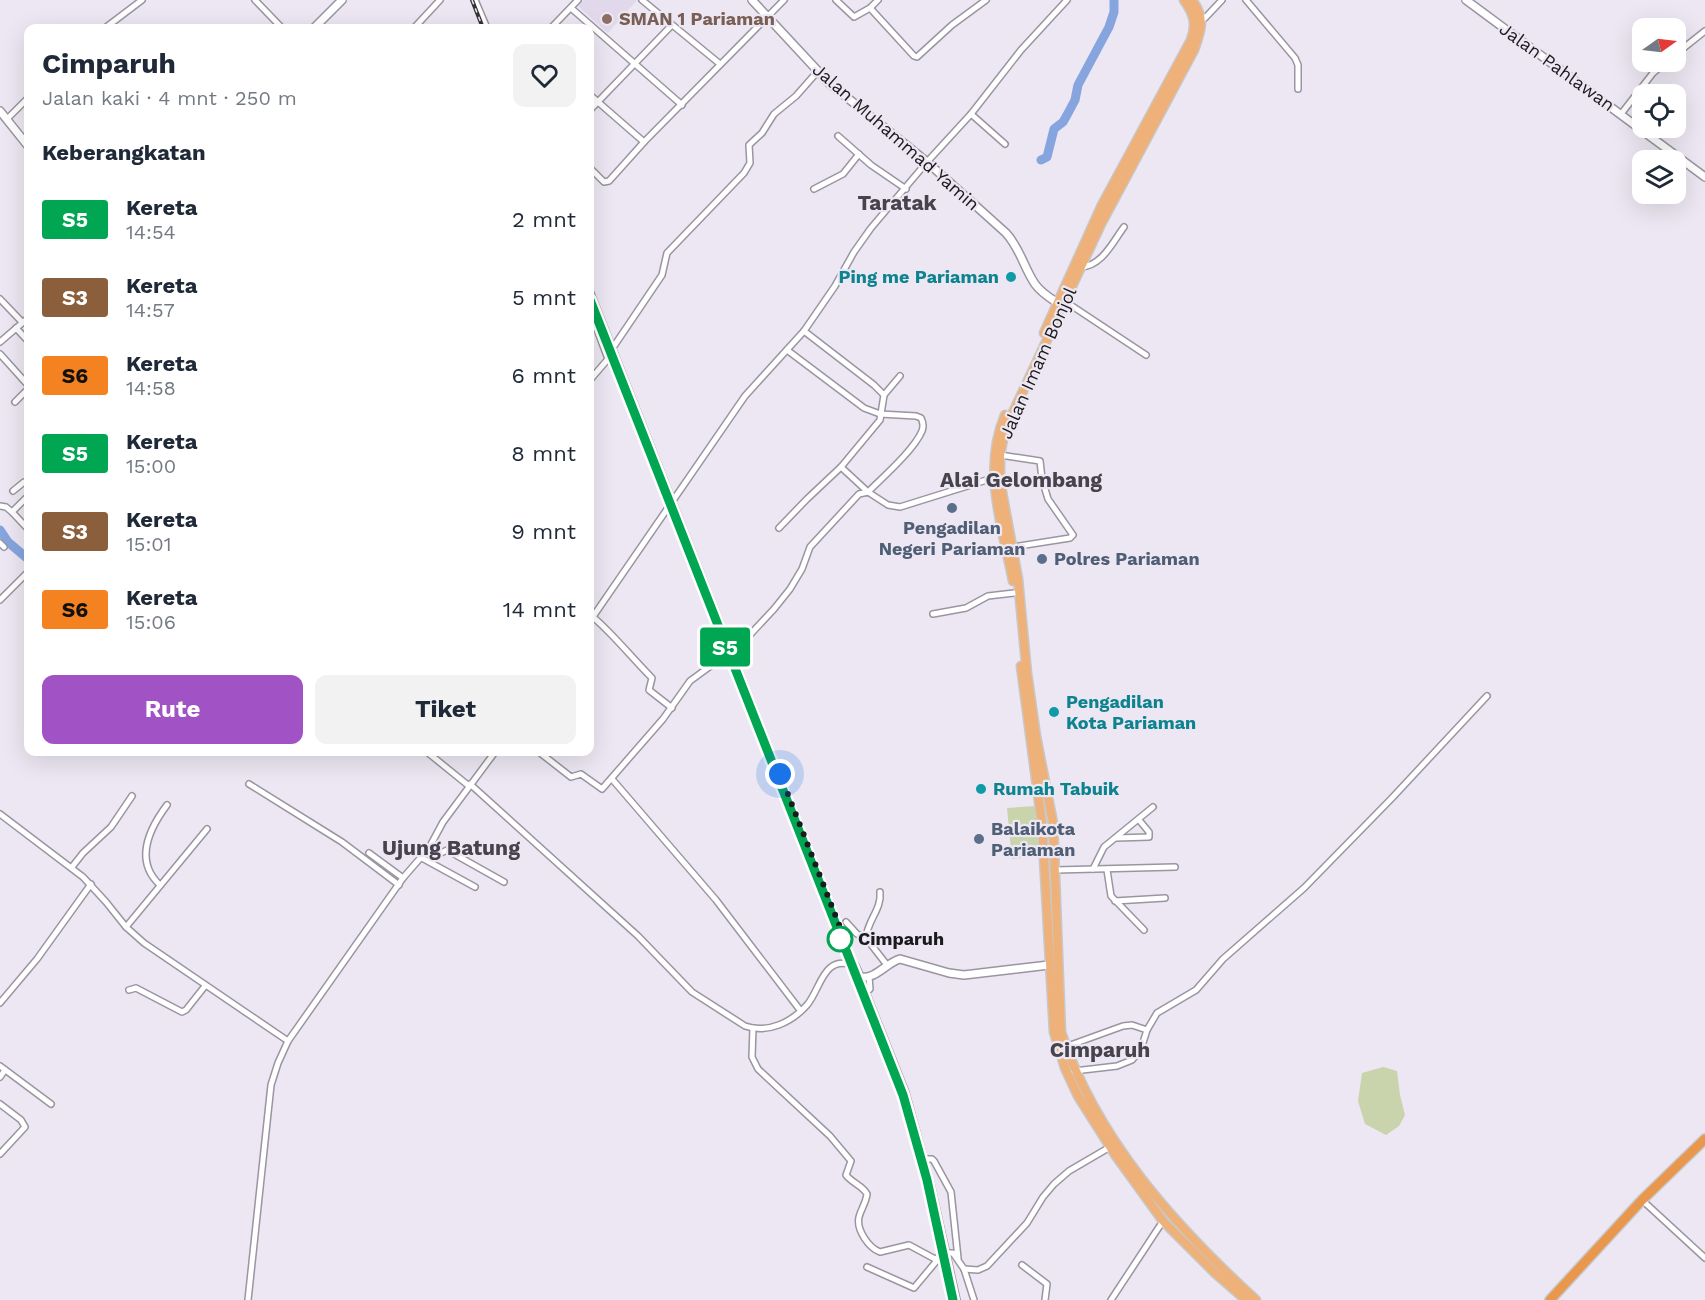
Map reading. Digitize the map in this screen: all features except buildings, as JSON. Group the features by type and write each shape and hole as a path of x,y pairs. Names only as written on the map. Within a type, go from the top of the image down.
{"highway":[{"path":"1550,1300 1642,1200 1705,1139"}],"main road":[{"path":"1184,0 1199,20"},
{"path":"1192,0 1199,20"},
{"name":"Jalan Imam Bonjol","path":"1062,304 1106,207 1151,122 1199,20"},
{"name":"Jalan Imam Bonjol","path":"1019,621 1013,547 993,478 998,435 1081,267 1106,207"},
{"name":"Jalan Imam Bonjol","path":"1018,395 1004,435 1000,455 1000,481 1027,673 1042,824 1049,965 1057,1032"},
{"name":"Jalan Imam Bonjol","path":"1033,736 1055,839 1057,1032"},
{"path":"1042,824 1053,823"},
{"path":"1043,841 1055,839"},
{"path":"1046,921 1057,922"},
{"path":"1057,1032 1085,1093 1163,1221 1216,1269 1256,1300"},
{"path":"1057,1032 1065,1068 1110,1147 1216,1269 1246,1300"}],"street":[{"path":"110,24 142,0"},
{"path":"255,0 278,24"},
{"path":"318,24 342,0"},
{"path":"418,24 440,0"},
{"path":"475,0 485,24"},
{"path":"555,24 578,0"},
{"path":"642,0 720,64"},
{"name":"Jalan Muhammad Yamin","path":"753,0 818,71 927,162 1012,240 1034,283 1047,296 1062,304"},
{"path":"594,172 604,182 609,181 644,142 784,0"},
{"path":"836,0 854,17 870,8 878,0"},
{"path":"870,8 917,57 952,25 986,0"},
{"path":"594,615 745,396 804,331 871,228 971,114 1059,3 1066,0"},
{"path":"1199,20 1222,0"},
{"path":"1246,0 1295,58 1298,65 1298,89"},
{"name":"Jalan Pahlawan","path":"1466,0 1705,177"},
{"path":"571,8 590,24"},
{"path":"594,106 671,26"},
{"path":"594,28 682,105"},
{"path":"1686,46 1705,31"},
{"path":"612,349 662,275 667,253 744,173 750,163 749,145 765,130 774,114 796,96 818,71"},
{"path":"1621,114 1654,72"},
{"path":"594,98 644,142"},
{"path":"7,119 24,102"},
{"path":"0,111 24,141"},
{"path":"971,114 1005,144"},
{"path":"837,136 871,165 906,189"},
{"path":"814,189 843,174 859,154"},
{"path":"1081,267 1089,267 1098,262 1124,227"},
{"path":"0,299 22,322 1,340"},
{"path":"594,302 860,977 869,978 893,961 906,959 949,973 964,975 1049,965"},
{"path":"1062,304 1146,356"},
{"path":"594,321 608,359 594,375"},
{"path":"16,328 24,337"},
{"path":"804,331 884,395"},
{"path":"544,756 571,777 581,774 600,789 612,779 672,708 687,684 696,675 732,654 790,589 802,569 810,547 854,498 863,492 868,492 905,454 922,432 921,418 880,414 856,403 787,350"},
{"path":"0,354 24,381"},
{"path":"779,528 841,467 880,420 884,395 900,375"},
{"path":"15,402 24,391"},
{"path":"1000,455 1040,462 1046,494 1073,535 1070,538 1013,547"},
{"path":"841,467 868,492 888,505 900,507 993,478"},
{"path":"13,491 24,482"},
{"path":"12,512 24,500"},
{"path":"0,506 12,512 24,526"},
{"path":"0,600 24,576"},
{"path":"933,614 966,608 988,596 1014,593"},
{"path":"594,621 613,634 651,678 649,690 672,708"},
{"path":"1074,1071 1118,1066 1128,1062 1141,1049 1147,1030 1157,1013 1196,990 1223,959 1305,888 1487,696"},
{"path":"432,756 469,785 638,936 692,992 745,1026 777,1027 808,1004 818,982 827,971 842,964 855,966"},
{"path":"248,1300 271,1085 278,1063 288,1041 403,878 422,858 443,822 492,756"},
{"path":"612,779 716,900 800,1010"},
{"path":"249,784 342,842 399,885"},
{"path":"72,867 83,853 111,827 132,796"},
{"path":"160,885 151,875 146,860 146,851 154,824 167,805"},
{"path":"1093,869 1100,851 1153,807"},
{"path":"0,814 72,867 91,884 126,927 144,943 288,1041"},
{"path":"1116,838 1149,837 1149,832 1139,820"},
{"path":"126,927 207,829"},
{"path":"429,848 439,854 447,850 504,882"},
{"path":"369,853 403,878"},
{"path":"422,858 475,887"},
{"path":"1056,870 1175,867"},
{"path":"1107,870 1109,889 1115,901 1144,930"},
{"path":"1,998 37,959 91,884"},
{"path":"866,938 868,926 878,907 880,892"},
{"path":"1115,901 1165,898"},
{"path":"846,922 857,934 866,938 887,965"},
{"path":"869,978 870,987 866,992 906,1093 925,1159 957,1300"},
{"path":"129,990 139,990 182,1012 205,986"},
{"path":"1065,1047 1123,1026 1132,1025 1147,1030"},
{"path":"753,1028 752,1057 758,1069 830,1136 851,1161 846,1175 867,1194 858,1222 871,1246 880,1252 909,1245 933,1258 939,1258"},
{"path":"0,1077 3,1068 51,1104"},
{"path":"0,1104 25,1125 24,1129 0,1154"},
{"path":"0,1142 8,1147"},
{"path":"964,1269 978,1270 987,1266 1027,1223 1054,1184 1070,1171 1110,1147"},
{"path":"925,1159 934,1161 951,1192 958,1260"},
{"path":"1642,1200 1705,1258"},
{"path":"1111,1300 1163,1221"},
{"path":"867,1267 914,1288 939,1258 946,1253 953,1253 964,1269 974,1300"},
{"path":"1022,1265 1047,1284 1046,1300"}],"shaded area":[{"name":"SMAN 1 Pariaman","path":"584,0 637,0 608,33 578,6"}],"green space":[{"path":"1035,806 1039,856 1012,859 1007,808"},
{"path":"1383,1067 1397,1071 1405,1115 1399,1126 1386,1135 1365,1124 1358,1101 1362,1073"}],"waterway":[{"path":"1041,160 1047,157 1054,129 1063,122 1067,115 1075,100 1078,85 1109,27 1114,12 1114,0"},
{"path":"0,530 8,542 24,556"}],"railway":[{"path":"472,0 481,24"},
{"path":"594,310 903,1095 926,1180 953,1300"}],"train":[{"name":"S5","path":"594,310 903,1095 927,1180 953,1300"}],"place":[{"name":"SMAN 1 Pariaman","path":"607,19"},
{"name":"Ping me Pariaman","path":"1011,277"},
{"name":"Pengadilan Negeri Pariaman","path":"952,508"},
{"name":"Polres Pariaman","path":"1042,559"},
{"name":"Pengadilan Kota Pariaman","path":"1054,712"},
{"name":"Rumah Tabuik","path":"981,789"},
{"name":"Balaikota Pariaman","path":"979,839"},
{"name":"Cimparuh","path":"840,939"}],"district":[{"name":"Taratak","path":"897,203"},
{"name":"Alai Gelombang","path":"1021,480"},
{"name":"Ujung Batung","path":"451,848"},
{"name":"Cimparuh","path":"1100,1050"}],"route":[{"path":"780,774 847,945 840,939"}]}
